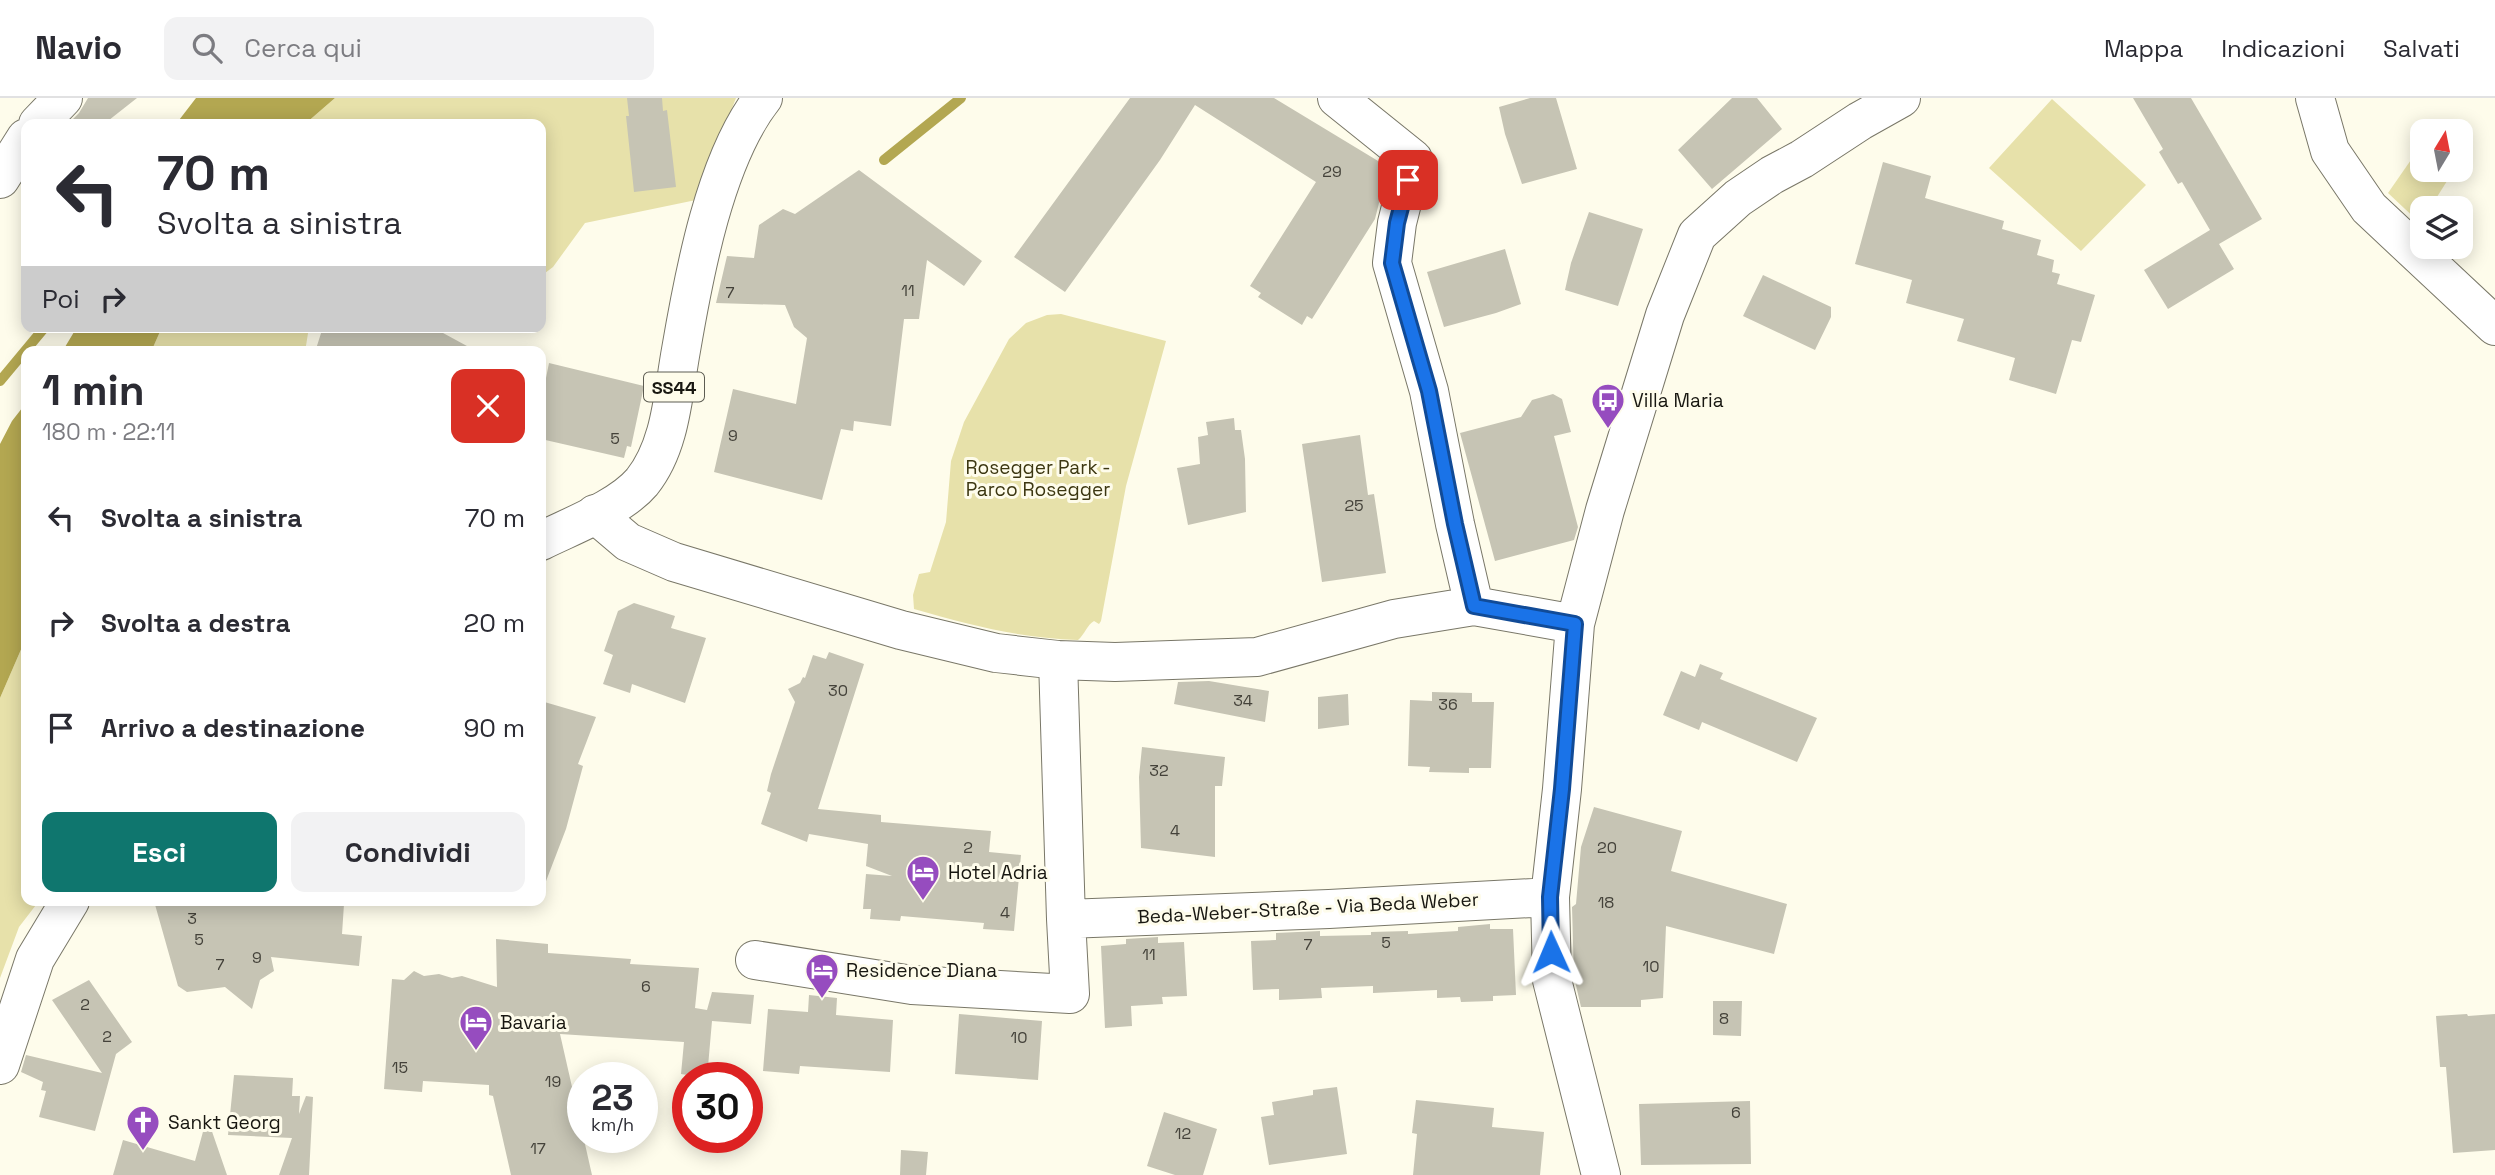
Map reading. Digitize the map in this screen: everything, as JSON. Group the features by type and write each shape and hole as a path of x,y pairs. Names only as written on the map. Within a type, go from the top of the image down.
{"street":[{"path":"43,119 63,98"},
{"name":"SS44","path":"546,538 621,500 641,482 657,457 667,432 703,245 736,145 763,98"},
{"path":"1337,98 1413,159 1397,223 1392,263 1429,391 1474,606"},
{"path":"1601,1175 1552,980 1550,897 1562,789 1575,624 1605,510 1665,315 1697,235 1738,198 1772,175 1901,98"},
{"path":"2315,98 2330,151 2369,208 2495,326"},
{"path":"0,179 21,146"},
{"path":"595,514 628,542 674,562 901,629 996,653 1058,660 1108,662 1257,657 1394,619 1474,606 1575,624"},
{"path":"755,961 912,985 1070,994 1058,660"},
{"name":"Beda-Weber-Straße - Via Beda Weber","path":"1066,919 1550,897"},
{"path":"0,1065 35,960 67,906"}],"green space":[{"path":"335,98 736,98 696,200 585,223 553,267 546,272 546,119 311,119"},
{"path":"2052,99 2146,185 2081,251 1989,168"},
{"path":"2410,161 2410,182 2446,182 2438,196 2410,196 2410,214 2388,193"},
{"name":"Rosegger Park - Parco Rosegger","path":"1061,314 1166,341 1126,486 1101,621 1099,624 1094,621 1078,640 1056,639 995,630 914,609 913,595 919,574 930,572 946,522 951,461 964,422 1009,339 1026,323 1047,315"},
{"path":"159,333 308,333 306,346 154,346"},
{"path":"21,650 21,906 35,906 19,927 0,978 0,698"}],"shaded area":[{"path":"196,98 335,98 311,119 180,119"},
{"path":"73,333 159,333 154,346 66,346"},
{"path":"21,409 21,650 0,698 0,444"}],"building":[{"path":"88,98 137,98 110,119 73,119"},
{"path":"627,98 662,98 663,111 667,110 676,187 634,192 626,116 629,116"},
{"path":"1130,98 1274,98 1388,167 1375,219 1312,319 1307,316 1302,325 1258,297 1261,293 1250,286 1316,182 1195,105 1160,160 1065,292 1014,257"},
{"path":"1530,98 1556,98 1577,169 1522,184 1499,107"},
{"path":"1732,98 1757,98 1782,129 1712,189 1678,150"},
{"path":"2133,98 2191,98 2262,219 2219,244 2234,269 2168,309 2144,270 2210,230 2182,182 2178,184 2159,152 2163,149"},
{"path":"1883,162 1931,176 1925,198 2004,221 2002,229 2041,240 2037,255 2054,260 2052,272 2060,274 2057,284 2095,295 2081,342 2072,340 2056,394 2009,380 2015,358 1957,341 1964,319 1906,303 1912,280 1855,264"},
{"path":"859,170 982,261 964,286 927,260 919,319 904,319 891,426 854,421 853,431 841,429 822,500 714,472 733,389 796,404 807,338 794,327 785,305 716,303 727,256 754,258 759,225 783,209 795,214"},
{"path":"1589,212 1643,229 1618,306 1565,290 1571,263"},
{"path":"1505,249 1521,304 1444,327 1427,272"},
{"path":"1763,275 1831,307 1831,317 1815,350 1743,316"},
{"path":"321,333 443,333 467,346 317,346"},
{"path":"549,363 644,386 631,447 627,446 624,458 546,440 546,378"},
{"path":"1553,394 1562,399 1571,432 1554,436 1578,527 1574,540 1495,561 1460,433 1521,417 1532,400"},
{"path":"1234,418 1235,430 1241,430 1245,459 1246,512 1188,525 1177,468 1200,464 1198,437 1208,435 1206,422"},
{"path":"1360,435 1368,495 1374,494 1386,573 1322,582 1302,444"},
{"path":"634,603 675,616 671,628 706,638 685,703 632,684 630,693 603,684 613,655 604,651 618,611"},
{"path":"829,652 864,664 818,809 881,815 881,822 991,831 989,852 1021,855 1014,931 983,929 984,923 901,916 900,921 870,919 871,909 863,909 866,874 892,876 866,866 868,844 809,834 807,842 761,824 771,793 767,791 771,774 795,702 788,689 805,678 813,655 826,659"},
{"path":"1700,664 1723,673 1720,679 1817,718 1797,762 1702,722 1699,730 1663,715 1681,671 1695,677"},
{"path":"1209,681 1269,691 1265,722 1174,704 1178,682"},
{"path":"1432,692 1472,693 1472,702 1494,702 1491,768 1469,768 1469,773 1429,772 1430,767 1408,766 1410,700 1432,701"},
{"path":"1348,694 1349,725 1318,729 1318,697"},
{"path":"546,702 596,717 578,764 583,766 566,829 546,881"},
{"path":"1142,747 1225,757 1222,786 1215,786 1215,857 1141,848 1139,777"},
{"path":"1594,807 1682,831 1671,871 1787,904 1774,954 1666,926 1663,998 1641,1000 1641,1007 1581,1007 1574,977 1572,907 1576,904 1581,847"},
{"path":"155,906 344,906 342,934 362,936 359,966 271,957 274,971 260,980 252,1009 225,987 187,992 178,986"},
{"path":"1490,924 1490,929 1513,929 1516,995 1493,996 1493,1001 1461,1002 1460,997 1437,998 1437,990 1373,993 1373,986 1321,988 1322,998 1279,1000 1279,989 1253,990 1251,941 1276,940 1276,933 1320,931 1320,936 1408,931 1408,934 1458,931 1458,927"},
{"path":"1158,937 1158,943 1184,942 1187,996 1162,997 1163,1004 1131,1006 1132,1026 1105,1028 1101,946 1126,944 1126,939"},
{"name":"Bavaria","path":"496,939 548,944 548,953 631,959 630,964 699,968 695,1008 707,1010 712,992 754,995 751,1024 712,1021 708,1062 682,1062 684,1042 560,1034 567,1065 567,1153 587,1153 592,1175 511,1175 493,1096 489,1095 489,1085 423,1081 422,1092 384,1089 392,979 404,980 414,971 424,976 462,976 497,987"},
{"path":"89,980 132,1042 116,1054 95,1131 39,1117 46,1091 41,1090 43,1082 21,1072 26,1055 102,1073 52,1000"},
{"path":"809,995 837,998 836,1015 893,1020 890,1072 800,1066 799,1074 763,1071 768,1009 808,1012"},
{"path":"1713,1001 1742,1001 1741,1036 1713,1035"},
{"path":"959,1014 1042,1021 1038,1080 955,1074"},
{"path":"2495,1014 2495,1150 2453,1153 2446,1067 2440,1067 2436,1016"},
{"path":"234,1075 293,1078 292,1096 300,1096 299,1114 306,1096 313,1097 309,1175 279,1175 292,1138 228,1135"},
{"path":"1337,1087 1347,1154 1269,1165 1261,1117 1274,1115 1272,1102 1313,1095 1313,1090"},
{"path":"1416,1100 1494,1108 1492,1127 1544,1132 1540,1175 1413,1175 1417,1134 1412,1133"},
{"path":"1750,1101 1751,1164 1641,1165 1639,1104"},
{"path":"1164,1112 1217,1129 1203,1175 1175,1175 1147,1166"},
{"name":"Sankt Georg","path":"207,1117 227,1175 113,1175 123,1140 195,1161"},
{"path":"901,1150 928,1152 926,1175 900,1175"}],"waterway":[{"path":"884,160 961,98"},
{"path":"29,346 40,333"},
{"path":"0,381 21,356"}],"place":[{"name":"Villa Maria","path":"1608,430"},
{"name":"Hotel Adria","path":"923,902"},
{"name":"Residence Diana","path":"822,1000"},
{"name":"Bavaria","path":"476,1052"},
{"name":"Sankt Georg","path":"143,1152"}],"route":[{"path":"1408,180 1397,223 1392,263 1429,391 1474,606 1575,624 1562,789 1550,897 1551,952"}]}
